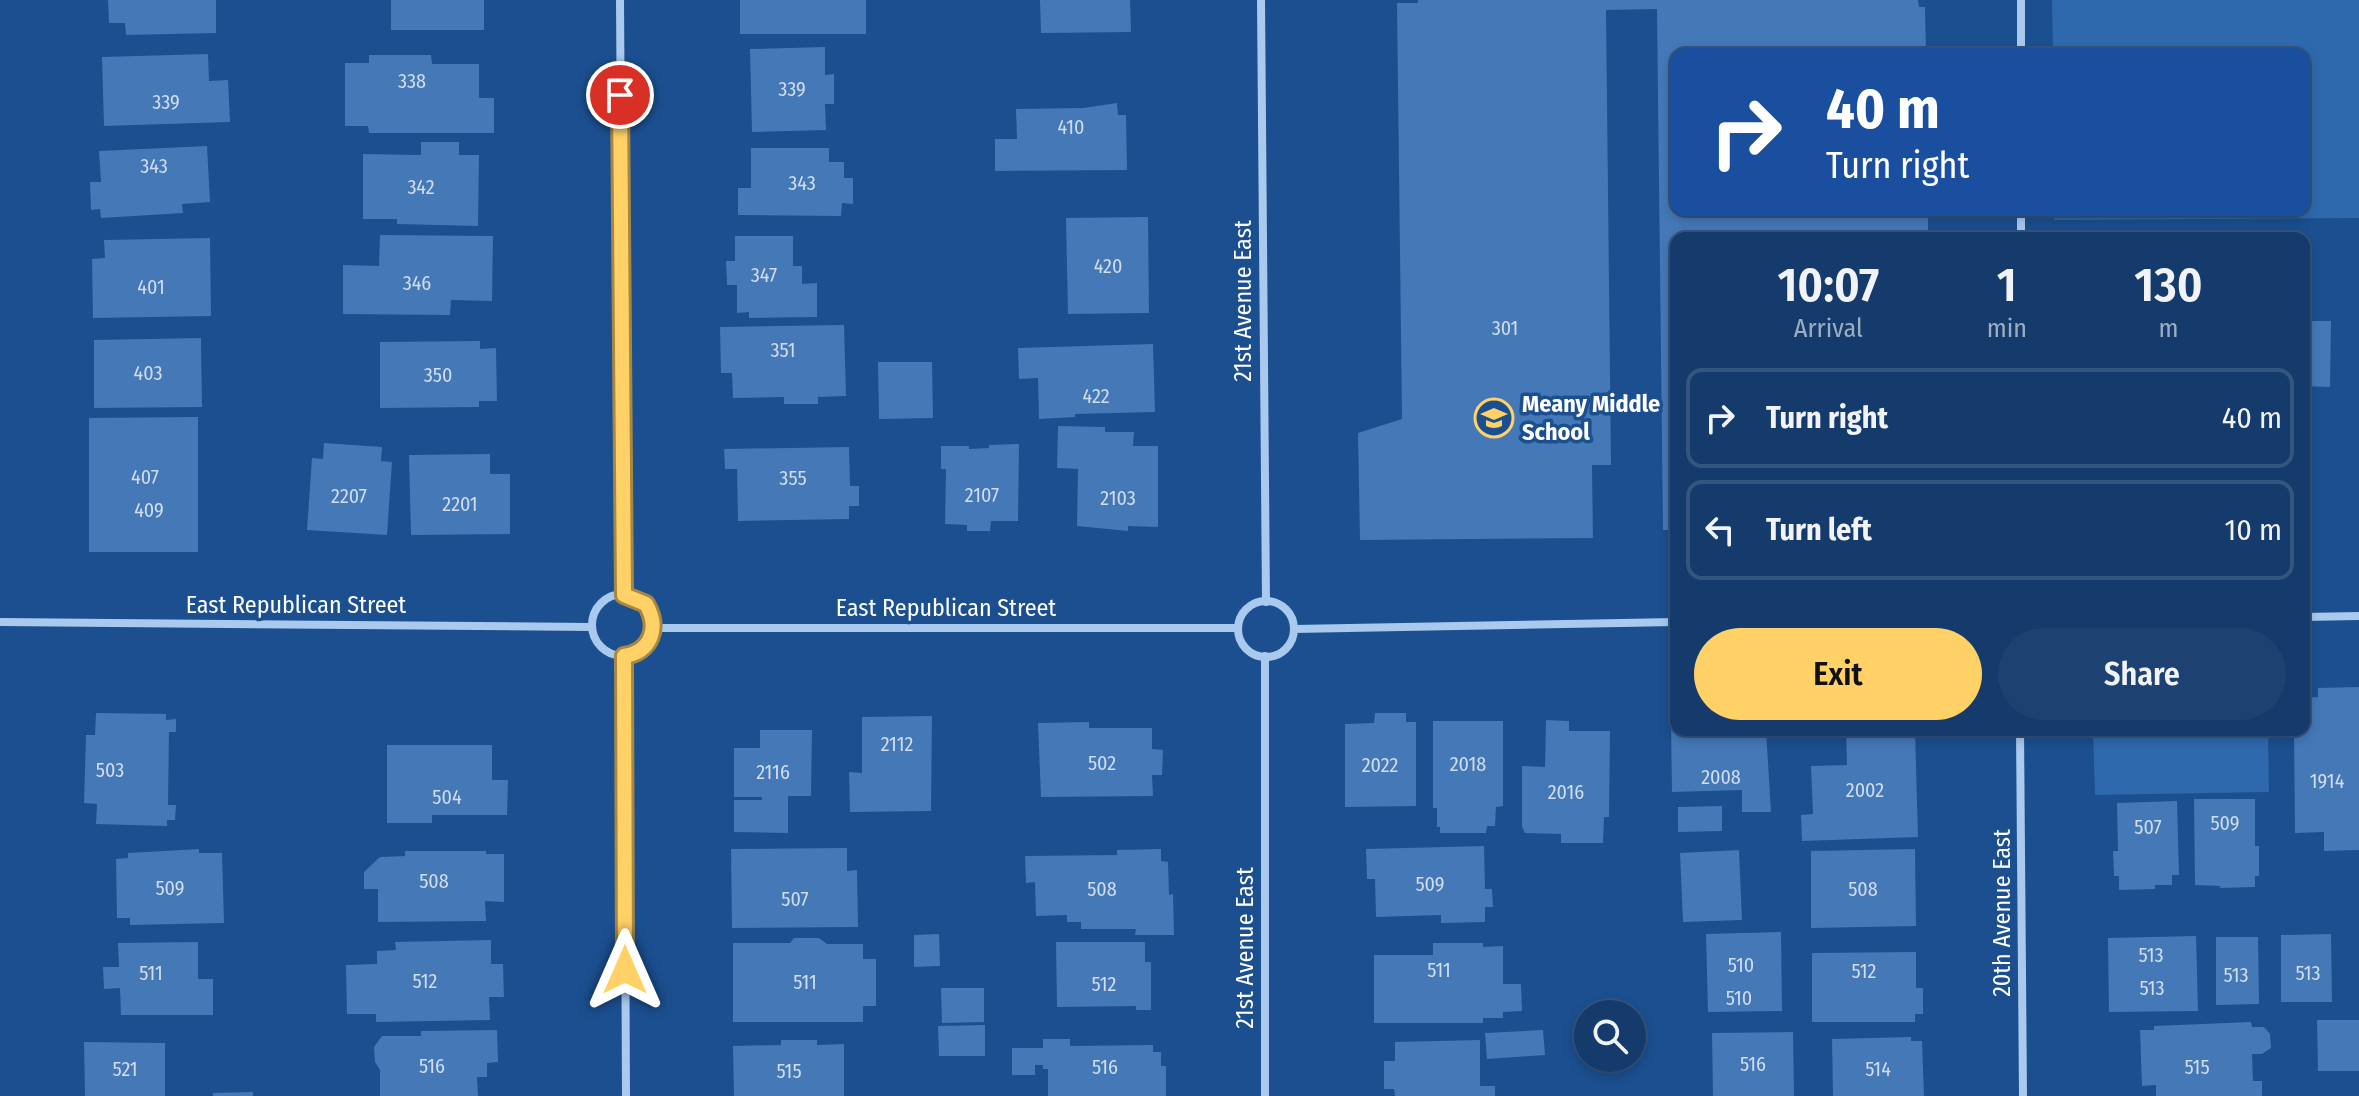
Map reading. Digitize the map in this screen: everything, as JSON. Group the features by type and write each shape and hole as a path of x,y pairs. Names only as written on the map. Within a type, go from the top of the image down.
{"street":[{"path":"620,0 624,595"},
{"name":"21st Avenue East","path":"1261,0 1266,602"},
{"path":"2021,0 2021,48"},
{"path":"624,595 646,604 653,628 649,642 643,649 624,656 604,650 596,643 592,627 594,612 600,603 609,597 624,595"},
{"path":"1266,602 1279,604 1286,610 1294,629 1290,643 1277,655 1265,656 1250,651 1243,646 1238,628 1252,605 1266,602"},
{"path":"2310,617 2359,616"},
{"name":"East Republican Street","path":"0,622 592,627"},
{"path":"1294,629 1670,622"},
{"name":"East Republican Street","path":"653,628 1238,628"},
{"path":"624,656 626,1096"},
{"name":"21st Avenue East","path":"1265,656 1265,1096"},
{"name":"20th Avenue East","path":"2020,736 2023,1096"}],"shaded area":[{"path":"2052,0 2359,0 2359,218 2054,220 2054,216 2310,216 2310,48 2053,48"},
{"path":"2093,736 2268,736 2269,792 2095,795"}],"building":[{"path":"108,0 216,0 216,33 126,35 125,23 109,23"},
{"path":"391,0 484,0 484,30 391,30"},
{"path":"740,0 866,0 866,34 740,34"},
{"path":"1040,0 1130,0 1131,32 1041,33"},
{"path":"1418,0 1918,0 1919,7 1925,7 1926,48 1670,48 1670,216 1928,216 1928,232 1670,232 1670,530 1663,530 1657,9 1606,10 1611,465 1592,465 1593,538 1360,540 1358,433 1402,419 1397,3 1418,3"},
{"path":"825,47 825,75 834,74 834,104 825,104 826,130 752,132 750,49"},
{"path":"208,54 209,81 228,80 230,122 104,126 102,57"},
{"path":"369,55 431,55 432,64 479,64 479,98 494,98 494,133 369,133 368,126 345,126 345,63 369,63"},
{"path":"1117,103 1118,115 1126,115 1127,170 995,171 995,139 1017,139 1016,109 1083,108"},
{"path":"421,142 459,142 459,155 479,155 478,226 397,224 397,219 363,219 363,154 421,155"},
{"path":"207,146 210,202 182,204 183,213 101,218 100,209 91,210 90,182 101,182 99,151"},
{"path":"751,148 829,148 829,162 844,162 844,178 853,178 853,204 842,203 841,216 738,215 738,188 751,188"},
{"path":"1148,217 1149,313 1068,314 1066,218"},
{"path":"380,235 493,236 492,301 451,300 450,315 343,314 343,265 379,266"},
{"path":"735,236 793,236 793,266 802,266 802,284 817,283 817,317 749,318 749,312 737,313 737,285 727,285 726,261 735,261"},
{"path":"210,238 211,316 93,318 92,259 105,258 104,240"},
{"path":"2310,321 2331,321 2330,387 2310,386"},
{"path":"844,325 846,396 818,397 818,404 784,404 784,397 733,398 732,373 721,373 720,327"},
{"path":"201,338 202,407 94,408 94,340"},
{"path":"480,341 480,349 496,348 497,401 479,401 479,407 380,408 380,342"},
{"path":"1153,344 1155,412 1075,414 1075,417 1039,419 1038,378 1019,379 1018,348"},
{"path":"878,362 932,362 933,418 879,419"},
{"path":"198,417 198,552 89,552 89,418"},
{"path":"1058,426 1105,427 1105,432 1134,432 1133,446 1158,446 1158,527 1128,526 1128,531 1077,526 1078,469 1057,468"},
{"path":"324,443 382,447 381,461 392,462 387,535 307,530 312,458 323,459"},
{"path":"1019,444 1018,521 991,521 990,531 967,531 967,525 945,524 946,469 941,469 941,446 969,446 969,449"},
{"path":"849,447 850,486 859,486 859,506 849,506 849,519 738,521 737,469 725,469 724,449"},
{"path":"490,454 490,474 510,474 510,534 411,535 409,455"},
{"path":"2359,687 2359,850 2324,851 2324,832 2295,833 2294,736 2310,736 2310,698 2318,697 2318,688"},
{"path":"96,713 166,714 166,720 176,719 176,732 169,732 168,805 176,805 175,820 167,820 167,826 96,824 97,804 84,803 86,735 95,735"},
{"path":"1375,713 1406,713 1406,722 1416,722 1416,806 1345,807 1345,724 1374,723"},
{"path":"932,716 931,811 850,812 849,772 862,773 862,717"},
{"path":"1546,720 1569,721 1569,731 1610,731 1609,817 1604,817 1603,843 1561,843 1561,834 1525,833 1522,827 1522,766 1545,767"},
{"path":"1433,721 1503,721 1503,806 1496,807 1495,826 1487,826 1486,833 1440,833 1440,827 1437,827 1437,808 1433,808"},
{"path":"1089,722 1089,728 1152,728 1152,749 1163,750 1162,775 1152,775 1153,796 1041,797 1038,723"},
{"path":"760,730 812,730 811,796 788,796 788,833 734,832 734,800 762,800 762,797 734,797 734,748 760,748"},
{"path":"1671,736 1766,736 1771,812 1742,812 1742,790 1672,792"},
{"path":"1846,736 1915,736 1918,837 1802,841 1801,815 1813,814 1811,766 1847,765"},
{"path":"387,745 492,745 492,780 508,780 507,815 432,815 432,823 387,823"},
{"path":"2194,799 2255,799 2255,846 2259,846 2259,876 2255,876 2255,887 2195,885"},
{"path":"2177,801 2179,875 2172,875 2172,885 2119,890 2119,876 2114,876 2113,851 2118,851 2117,803"},
{"path":"1722,806 1722,831 1678,832 1678,807"},
{"path":"1484,846 1485,889 1492,889 1493,907 1485,907 1485,922 1441,923 1441,915 1376,917 1375,879 1367,879 1366,849"},
{"path":"847,848 847,871 857,870 858,927 732,928 731,849"},
{"path":"199,849 199,853 222,853 224,923 130,925 130,918 117,918 116,859 128,858 128,853"},
{"path":"1161,849 1161,861 1168,862 1169,895 1173,894 1174,935 1135,935 1136,929 1081,929 1081,922 1067,922 1067,915 1036,916 1035,882 1026,883 1025,856 1117,855 1117,850"},
{"path":"1915,849 1916,926 1811,928 1811,851"},
{"path":"1739,850 1742,920 1683,922 1680,853"},
{"path":"405,851 486,851 486,854 504,854 504,902 485,901 486,921 378,922 378,889 364,889 364,872 380,857 405,856"},
{"path":"1781,932 1782,1011 1708,1012 1706,934"},
{"path":"939,934 940,966 914,967 914,935"},
{"path":"2331,934 2332,1002 2281,1002 2281,935"},
{"path":"2196,936 2198,1011 2109,1012 2108,938"},
{"path":"2216,937 2258,937 2259,1004 2216,1005"},
{"path":"794,938 819,938 827,944 863,944 863,959 876,959 876,1006 863,1006 863,1022 733,1022 733,943 790,943"},
{"path":"491,940 491,964 503,964 504,997 489,997 490,1020 376,1022 376,1014 347,1014 346,965 377,964 377,951 396,950 395,942"},
{"path":"198,942 198,979 213,979 213,1015 121,1015 120,988 104,989 103,967 119,967 118,943"},
{"path":"1056,942 1145,942 1145,962 1151,962 1151,1010 1136,1010 1136,1006 1057,1007"},
{"path":"1433,943 1503,946 1503,984 1521,984 1522,1011 1503,1012 1503,1018 1483,1018 1483,1023 1374,1023 1374,955 1433,955"},
{"path":"1916,952 1916,988 1923,988 1923,1014 1915,1014 1915,1022 1812,1022 1812,953"},
{"path":"941,988 984,988 984,1022 942,1023"},
{"path":"2317,1020 2359,1020 2359,1071 2318,1071"},
{"path":"2251,1022 2252,1027 2264,1027 2270,1034 2271,1048 2262,1054 2252,1054 2253,1081 2262,1081 2262,1096 2156,1096 2156,1085 2142,1086 2140,1030 2154,1030 2154,1026"},
{"path":"985,1025 985,1056 939,1056 938,1026"},
{"path":"497,1030 498,1062 487,1063 487,1077 477,1077 478,1096 380,1096 380,1070 375,1062 374,1047 382,1036 421,1036 421,1031"},
{"path":"1543,1030 1545,1055 1487,1059 1485,1033"},
{"path":"1793,1032 1794,1096 1713,1096 1712,1033"},
{"path":"1911,1037 1911,1041 1922,1041 1924,1096 1833,1096 1832,1039"},
{"path":"1043,1039 1070,1039 1070,1046 1153,1045 1153,1052 1161,1052 1161,1066 1166,1066 1166,1096 1048,1096 1048,1069 1043,1069 1043,1065 1035,1065 1035,1075 1012,1075 1012,1048 1043,1048"},
{"path":"781,1040 817,1040 817,1045 844,1044 844,1096 734,1096 733,1046 781,1045"},
{"path":"1480,1040 1480,1086 1495,1086 1495,1096 1395,1096 1394,1089 1384,1089 1384,1061 1395,1061 1395,1042"},
{"path":"84,1042 165,1043 165,1096 85,1096"},
{"path":"253,1092 253,1096 213,1096 213,1093"}],"place":[{"name":"Meany Middle School","path":"1494,418"}],"route":[{"path":"620,95 624,595 646,604 654,622 649,642 643,649 634,655 624,656 625,970"}]}
